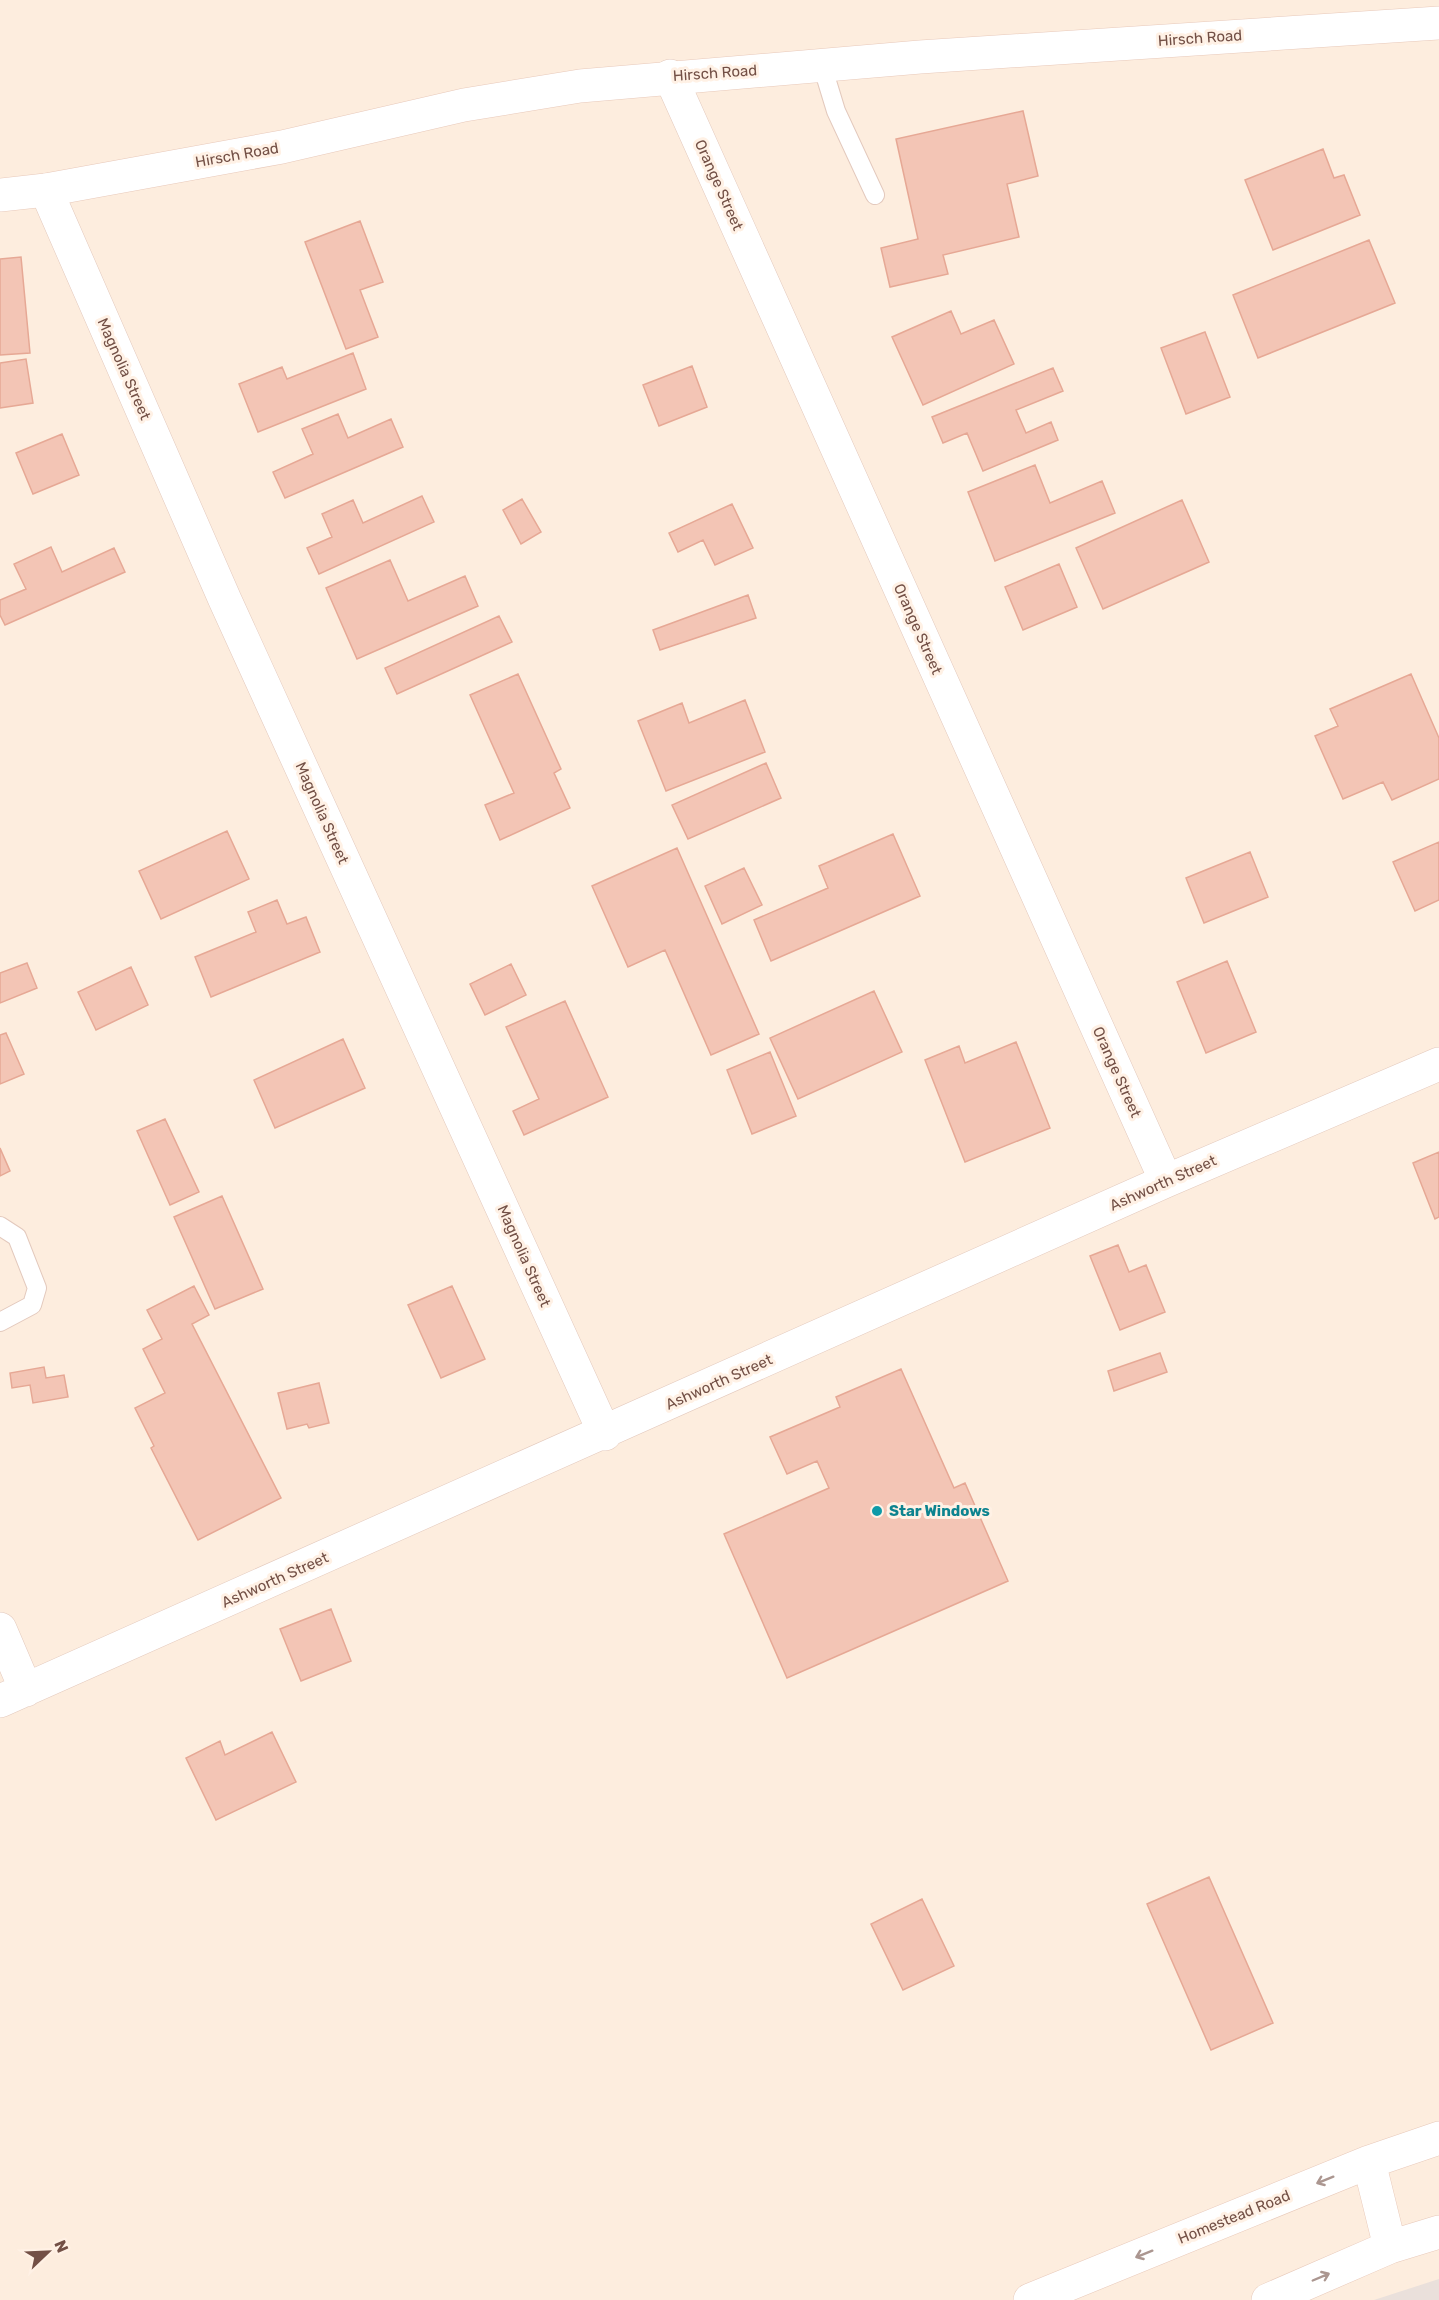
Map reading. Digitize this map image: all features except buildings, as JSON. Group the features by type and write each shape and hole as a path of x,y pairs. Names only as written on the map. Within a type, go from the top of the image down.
{"street":[{"name":"Hirsch Road","path":"0,195 46,190 282,147 464,105 580,86 670,76 1439,23"},
{"name":"Orange Street","path":"670,76 1166,1181"},
{"name":"Magnolia Street","path":"46,190 225,600 605,1434"},
{"name":"Ashworth Street","path":"13,1696 605,1434 1166,1181 1439,1064"},
{"path":"0,1629 13,1696"},
{"name":"Homestead Road","path":"1030,2300 1369,2162 1439,2138"},
{"path":"1369,2162 1390,2247"},
{"path":"1268,2300 1390,2247 1439,2232"}],"lane":[{"path":"822,65 836,111 875,195"},
{"path":"0,1226 17,1237 37,1288 32,1305 0,1322"}],"shaded area":[{"path":"1439,2279 1439,2300 1374,2300"}],"place":[{"name":"Star Windows","path":"877,1511"}]}
